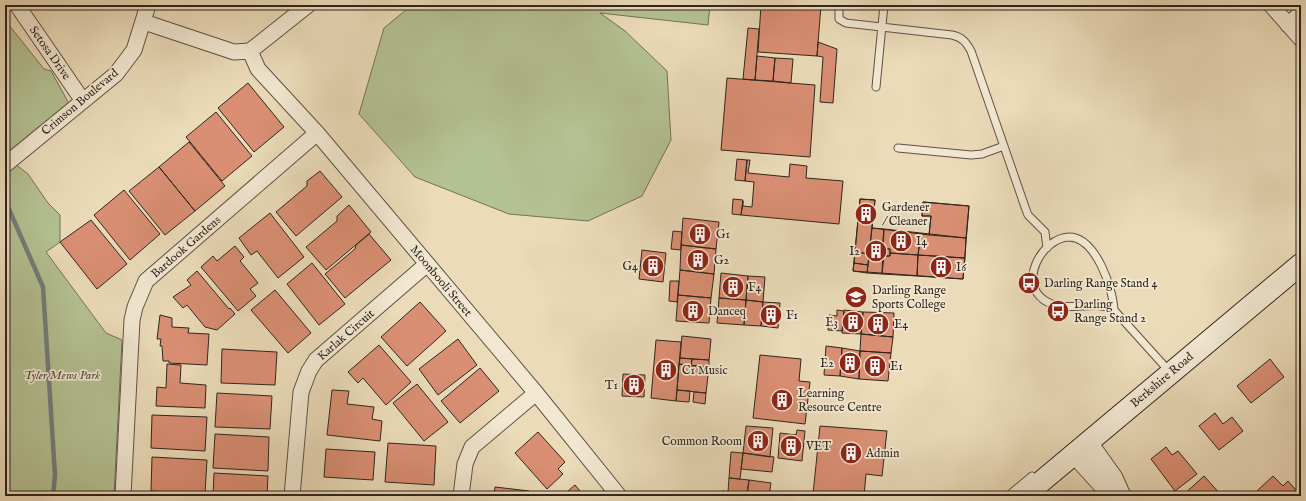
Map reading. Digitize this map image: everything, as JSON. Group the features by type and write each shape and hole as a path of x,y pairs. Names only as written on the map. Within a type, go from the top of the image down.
{"main road":[{"name":"Berkshire Road","path":"1024,496 1082,448 1164,370 1301,264"}],"street":[{"name":"Setosa Drive","path":"17,5 83,101"},
{"name":"Crimson Boulevard","path":"5,165 116,74 134,50 144,22 148,5"},
{"path":"144,22 234,52 250,52 308,5"},
{"path":"1271,5 1301,39"},
{"path":"1288,25 1301,13"},
{"name":"Moonbooli Street","path":"250,52 258,69 317,133 536,393 619,496"},
{"name":"Bardook Gardens","path":"123,496 132,320 135,307 146,282 317,133"},
{"name":"Karlak Circuit","path":"292,496 302,392 308,371 316,360 427,264"},
{"path":"461,496 465,464 472,447 536,393"},
{"path":"1082,448 1113,478 1119,495"}],"lane":[{"path":"839,5 838,15 841,21 952,35 960,37 966,42 972,51 1028,215 1045,232 1047,248"},
{"path":"876,87 884,5"},
{"path":"898,148 971,155 988,153 1004,146"},
{"path":"1114,310 1113,296 1108,280 1099,260 1092,250 1081,242 1070,237 1053,242 1034,266 1032,275 1034,285 1043,299 1058,306 1096,304 1105,305 1114,310 1164,370"},
{"path":"1008,496 1038,471"}],"green space":[{"path":"412,5 710,5 708,25 600,13 625,31 667,71 671,140 642,196 588,221 509,214 415,177 359,114 384,28"},
{"name":"Tyler Mews Park","path":"5,20 44,69 51,71 72,109 10,160 28,174 48,203 60,215 60,242 46,252 106,333 122,340 114,496 5,496"}],"building":[{"path":"761,5 821,5 817,56 758,52"},
{"path":"748,28 759,29 755,80 743,79"},
{"path":"818,42 837,49 833,103 820,102 823,57 817,56"},
{"path":"757,56 775,58 773,81 755,80"},
{"path":"775,58 793,59 791,83 773,81"},
{"path":"727,78 815,85 810,157 721,150"},
{"path":"248,83 284,127 254,152 218,108"},
{"path":"216,112 252,156 222,181 186,137"},
{"path":"189,142 225,186 195,211 159,167"},
{"path":"737,159 747,160 745,181 735,180"},
{"path":"747,160 750,160 748,173 789,177 790,164 807,166 806,178 843,181 839,224 741,215 743,201 743,206 752,207 754,182 745,181"},
{"path":"159,167 195,211 165,235 129,191"},
{"path":"320,171 342,197 296,236 276,212 307,186 307,181"},
{"path":"124,190 160,234 130,260 94,215"},
{"path":"733,199 743,200 741,215 732,214"},
{"name":"Gardener / Cleaner","path":"860,199 875,200 869,254 855,252"},
{"path":"860,199 875,200 872,228 929,235 931,216 922,216 923,202 969,206 963,279 853,271"},
{"path":"923,202 969,206 966,238 929,235 931,216 922,216"},
{"path":"349,205 371,232 326,270 306,247 337,221 337,216"},
{"path":"270,213 304,257 278,278 257,251 251,255 239,238"},
{"name":"G1","path":"683,218 719,222 716,249 681,245"},
{"path":"91,220 127,264 97,289 60,242"},
{"name":"I2","path":"872,228 884,229 882,274 867,273"},
{"name":"I4","path":"884,229 921,233 918,255 890,253 890,249 882,249"},
{"path":"673,231 682,232 681,250 671,249"},
{"path":"921,233 966,238 965,258 918,255"},
{"path":"369,234 391,260 345,298 325,274 355,249 356,245"},
{"name":"G2","path":"681,245 716,249 714,274 680,270"},
{"path":"235,246 244,257 240,261 258,283 250,289 256,296 238,311 201,267 213,256 217,261"},
{"path":"882,249 890,249 890,256 882,256"},
{"name":"G4","path":"642,250 666,253 663,282 639,279"},
{"path":"855,252 869,254 868,265 854,263"},
{"path":"890,253 918,255 917,276 882,274 884,256 890,256"},
{"name":"I6","path":"918,255 965,258 963,279 917,276"},
{"path":"312,263 345,304 319,325 287,284"},
{"path":"854,263 868,265 867,273 853,271"},
{"path":"680,270 714,274 711,298 678,295"},
{"path":"197,271 235,314 217,330 205,327 187,305 183,308 173,297 191,285 187,280"},
{"name":"F4","path":"721,273 748,276 746,300 719,298"},
{"path":"748,276 765,277 763,302 746,300"},
{"path":"670,281 679,281 677,302 669,301"},
{"path":"275,290 311,333 288,353 251,310"},
{"name":"Danceq","path":"678,295 711,298 709,323 676,321"},
{"path":"719,298 746,300 744,325 717,323"},
{"path":"746,300 763,302 761,326 744,325"},
{"path":"420,302 446,331 407,366 381,337"},
{"name":"F1","path":"763,302 780,303 778,328 761,326"},
{"path":"837,310 844,311 842,331 828,330 829,315 837,316"},
{"name":"E3","path":"844,310 863,312 861,334 842,333"},
{"name":"E4","path":"863,312 894,313 893,337 861,334"},
{"path":"160,315 172,318 172,327 189,328 188,333 209,334 207,365 169,363 169,361 163,361 162,346 160,346 161,339 157,339"},
{"path":"861,334 893,337 891,353 860,351"},
{"path":"682,336 711,339 709,360 680,358"},
{"path":"458,339 477,365 438,395 419,369"},
{"name":"C1 Music","path":"656,340 681,342 676,401 651,398"},
{"path":"379,345 411,382 386,405 363,378 358,383 348,372"},
{"path":"826,346 842,348 840,376 824,375"},
{"name":"E2","path":"842,348 860,351 859,379 840,376"},
{"path":"222,349 277,352 275,385 221,383"},
{"name":"E1","path":"860,351 891,353 888,381 859,379"},
{"name":"Learning Resource Centre","path":"760,355 801,359 799,381 810,382 805,424 753,418"},
{"path":"680,358 692,359 691,366 679,364"},
{"path":"692,359 709,360 709,367 691,366"},
{"path":"1270,359 1284,377 1251,403 1237,386"},
{"path":"167,364 181,365 180,383 206,385 205,408 156,406 157,387 166,388"},
{"path":"679,364 709,367 706,393 677,390"},
{"path":"480,368 499,391 460,423 441,401"},
{"name":"T1","path":"623,374 645,375 644,397 622,396"},
{"path":"417,384 448,422 424,441 393,403"},
{"path":"332,390 349,391 347,404 374,407 372,419 382,421 380,441 327,435"},
{"path":"677,390 690,391 689,402 676,401"},
{"path":"694,392 706,393 705,404 693,402"},
{"path":"217,393 272,396 270,429 215,427"},
{"path":"1215,413 1223,424 1232,417 1243,431 1219,450 1199,426"},
{"path":"152,415 207,417 205,451 151,448"},
{"name":"Common Room","path":"746,426 773,428 770,457 743,453"},
{"name":"Admin","path":"820,426 887,431 882,476 866,474 864,496 813,494"},
{"name":"VET","path":"797,430 805,431 802,461 778,458 780,433 796,435"},
{"path":"538,432 565,462 558,469 563,474 547,489 515,453"},
{"path":"215,434 269,437 268,471 213,468"},
{"path":"388,443 436,446 434,485 385,482"},
{"path":"1166,447 1172,455 1178,451 1197,474 1175,491 1151,459"},
{"path":"326,449 375,452 373,480 324,477"},
{"path":"731,452 743,453 740,479 729,478"},
{"path":"743,453 774,457 772,472 741,469"},
{"path":"152,457 207,460 205,494 151,491"},
{"path":"214,473 268,476 267,496 213,496"},
{"path":"1204,476 1222,496 1182,496"},
{"path":"1273,476 1283,486 1288,481 1301,496 1262,496 1257,491"},
{"path":"729,478 749,480 747,495 728,492"},
{"path":"749,480 771,483 769,496 747,495"},
{"path":"575,485 584,496 562,496"},
{"path":"495,487 529,491 529,496 494,496"},
{"path":"722,491 742,494 741,496 721,496"}],"waterway":[{"path":"5,200 43,287 55,475 53,496"}],"place":[{"name":"Gardener / Cleaner","path":"866,214"},
{"name":"G1","path":"700,234"},
{"name":"I4","path":"901,241"},
{"name":"I2","path":"876,251"},
{"name":"G2","path":"698,260"},
{"name":"G4","path":"653,266"},
{"name":"I6","path":"941,267"},
{"name":"Darling Range Stand 4","path":"1029,283"},
{"name":"F4","path":"733,287"},
{"name":"Darling Range Sports College","path":"856,297"},
{"name":"Danceq","path":"693,311"},
{"name":"Darling Range Stand 2","path":"1058,311"},
{"name":"F1","path":"771,315"},
{"name":"E3","path":"853,322"},
{"name":"E4","path":"878,324"},
{"name":"E2","path":"850,363"},
{"name":"E1","path":"875,366"},
{"name":"C1 Music","path":"666,370"},
{"name":"T1","path":"634,385"},
{"name":"Learning Resource Centre","path":"782,400"},
{"name":"Common Room","path":"758,441"},
{"name":"VET","path":"791,446"},
{"name":"Admin","path":"851,453"}]}
